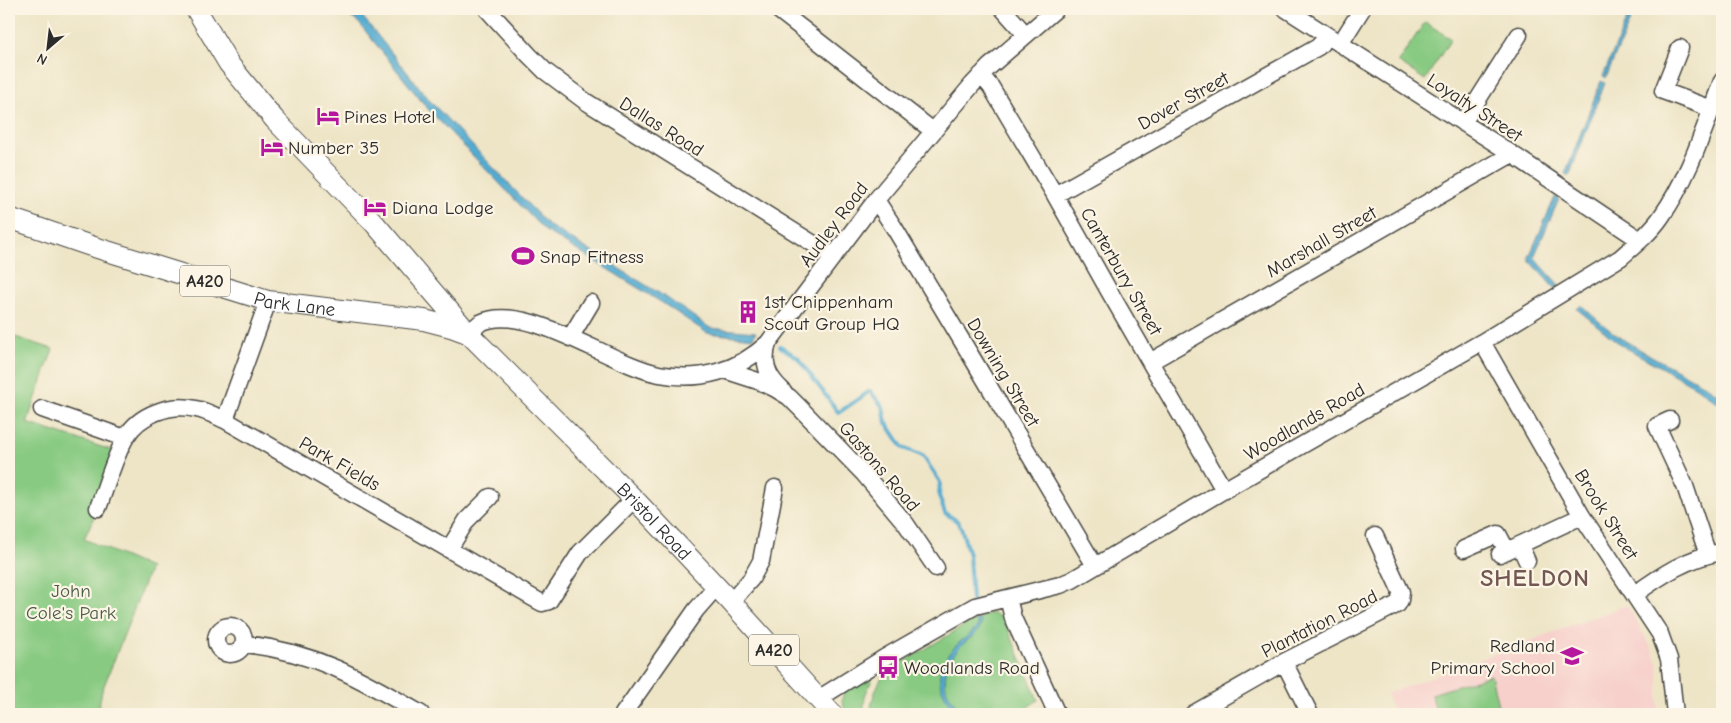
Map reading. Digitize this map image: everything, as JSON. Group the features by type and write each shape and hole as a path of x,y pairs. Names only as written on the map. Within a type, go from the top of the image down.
{"main road":[{"name":"A420","path":"196,9 229,64 252,93 375,224 469,334"},
{"name":"Park Lane","path":"9,218 91,246 268,301 439,323 469,334"},
{"path":"407,318 421,315 429,307 430,296 426,283"},
{"name":"Bristol Road","path":"469,334 634,499 731,602 832,714"}],"street":[{"name":"Dallas Road","path":"487,9 551,76 585,101 833,256"},
{"path":"777,9 933,130"},
{"path":"1003,9 1026,35"},
{"name":"Audley Road","path":"469,334 481,323 508,318 519,319 534,323 657,374 677,376 698,376 724,370 746,360 768,343 876,200 981,74 1056,9"},
{"name":"Loyalty Street","path":"1286,9 1463,122 1640,240"},
{"name":"Dover Street","path":"1056,195 1318,47 1334,40 1362,9"},
{"path":"1463,122 1519,34"},
{"path":"1680,48 1663,91 1712,109"},
{"name":"Canterbury Street","path":"981,74 991,87 1056,195 1224,490"},
{"name":"Woodlands Road","path":"818,699 980,604 1060,585 1072,580 1224,490 1482,342 1607,267 1640,240 1660,219 1678,190 1701,142 1722,81"},
{"name":"Marshall Street","path":"1150,362 1512,154"},
{"name":"Downing Street","path":"876,200 1095,566"},
{"path":"225,420 268,301"},
{"path":"570,338 591,303"},
{"name":"Brook Street","path":"1482,342 1582,516 1660,634 1668,651 1675,714"},
{"name":"Gastons Road","path":"768,343 765,359 767,372 788,397 864,474 906,524 936,568"},
{"name":"Gastons Road","path":"724,370 761,382 788,397"},
{"path":"42,409 125,438 98,508"},
{"name":"Park Fields","path":"125,438 132,428 144,418 168,409 196,409 225,420 532,598 545,603 552,597 580,553 634,499"},
{"path":"1634,595 1660,576 1675,568 1715,553 1657,426 1670,420"},
{"path":"731,602 751,579 761,562 775,488"},
{"path":"448,549 467,520 490,497"},
{"path":"1509,550 1582,516"},
{"path":"1464,549 1498,534 1509,550 1527,561"},
{"name":"Plantation Road","path":"1193,714 1358,622 1394,606 1400,600 1401,592 1374,536"},
{"path":"623,714 696,610 716,586"},
{"path":"1008,598 1013,618 1058,714"},
{"path":"244,644 276,648 325,663 352,675 421,714"},
{"path":"1284,662 1310,714"}],"shaded area":[{"name":"Redland Primary School","path":"1627,605 1651,647 1658,664 1658,708 1660,714 1395,714 1386,694"}],"green space":[{"path":"1425,22 1451,39 1425,80 1398,62"},
{"name":"John Cole's Park","path":"9,335 53,349 27,423 114,451 98,508 84,539 150,568 102,691 97,714 9,714"},
{"path":"990,613 1002,618 1005,622 1038,700 1018,714 870,714 875,692 885,673 967,624"},
{"path":"875,672 865,696 863,714 849,714 842,702 846,689"},
{"path":"1491,675 1500,714 1436,714 1432,694"}],"water":[{"path":"338,9 349,9 362,16 432,103 548,225 667,298 710,328 756,332 753,338 707,333 664,304 544,230 427,108 358,22"},
{"path":"1631,9 1635,9 1606,78 1603,76"},
{"path":"1601,81 1605,83 1569,176 1565,174"},
{"path":"1555,197 1559,199 1534,257 1559,285 1554,288 1530,261 1529,257"},
{"path":"1581,305 1623,339 1722,396 1722,406 1696,387 1621,345 1577,309"},
{"path":"979,618 980,628 957,650 949,663 945,677 945,684 950,697 967,714 959,714 941,688 940,670 949,653 976,628 978,625 976,620"}],"waterway":[{"path":"780,346 798,358 838,412 870,391 883,407 886,422 903,448 923,456 940,482 939,496 945,513 957,521 961,527 969,555 972,600"}],"place":[{"name":"Pines Hotel","path":"328,116"},
{"name":"Number 35","path":"272,147"},
{"name":"Diana Lodge","path":"375,207"},
{"name":"Snap Fitness","path":"523,256"},
{"name":"1st Chippenham Scout Group HQ","path":"748,312"},
{"name":"Redland Primary School","path":"1572,656"},
{"name":"Woodlands Road","path":"888,667"}],"district":[{"name":"SHELDON","path":"1535,578"}]}
